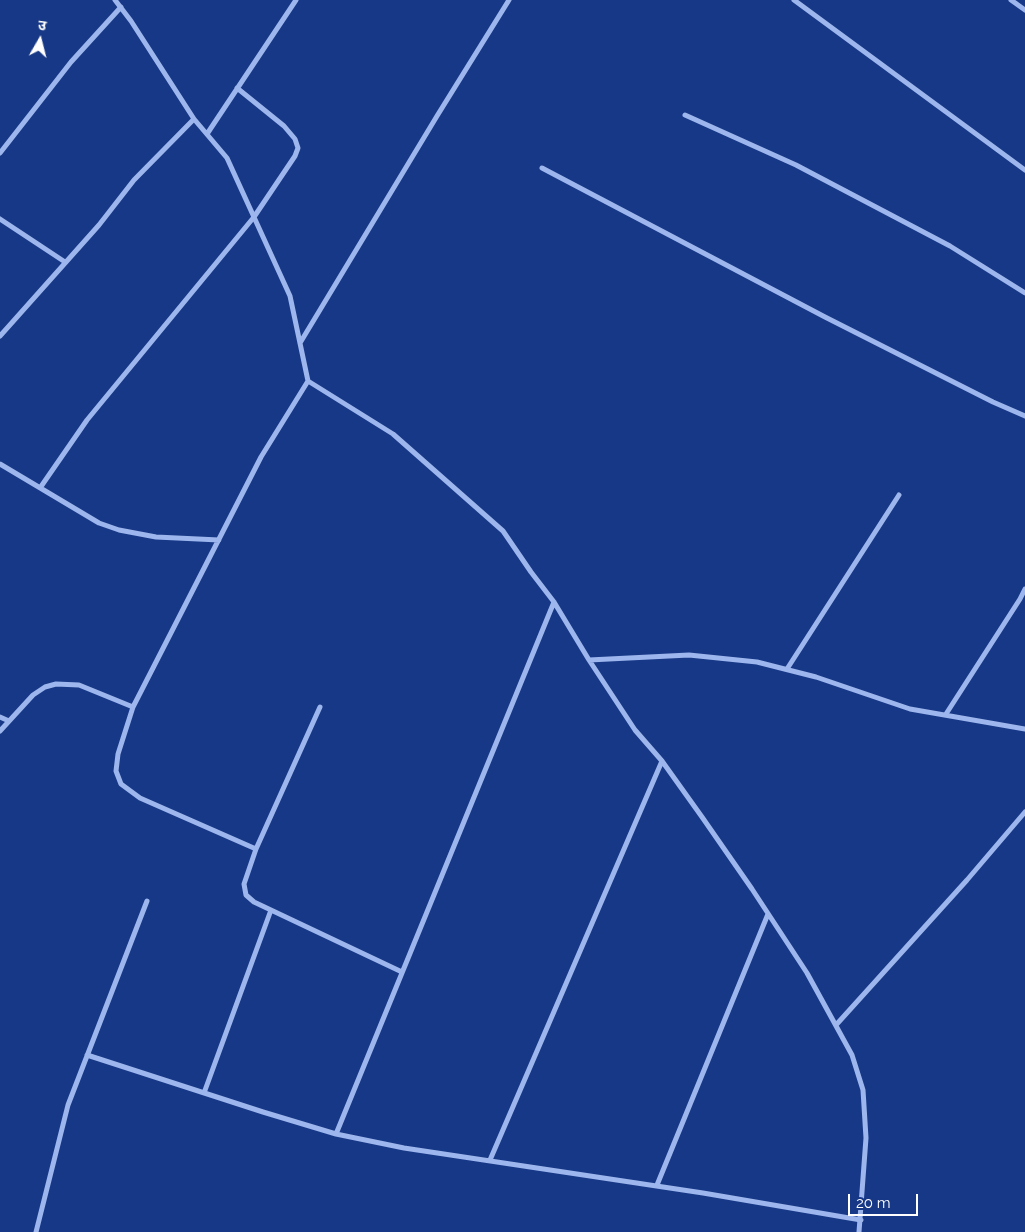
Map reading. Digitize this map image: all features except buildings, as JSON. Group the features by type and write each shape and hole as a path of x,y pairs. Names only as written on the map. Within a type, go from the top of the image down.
{"street":[{"path":"115,0 131,21 194,119 227,158 290,296 308,381 261,457 133,707 118,754 116,771 122,784 140,798 256,849"},
{"path":"207,134 296,0"},
{"path":"300,343 509,0"},
{"path":"794,0 1025,170"},
{"path":"1011,0 1025,10"},
{"path":"0,153 72,62 121,7"},
{"path":"40,488 87,420 254,217 295,156 298,148 295,139 284,126 237,88"},
{"path":"685,115 796,166 933,237 1025,293"},
{"path":"0,336 99,225 134,180 194,119"},
{"path":"542,168 825,317 993,402 1025,416"},
{"path":"0,219 65,262"},
{"path":"308,381 393,434 503,531 554,602 635,730 662,761 807,973 852,1055 863,1090 866,1138 860,1232"},
{"path":"0,464 99,523 119,530 156,537 219,540"},
{"path":"787,669 899,495"},
{"path":"946,714 1025,589"},
{"path":"336,1134 554,602"},
{"path":"589,660 689,655 758,662 816,677 910,709 1025,729"},
{"path":"0,731 33,695 45,686 56,684 79,686 133,707"},
{"path":"320,706 256,849 244,884 246,895 254,902 402,972"},
{"path":"0,717 9,721"},
{"path":"490,1160 662,761"},
{"path":"836,1025 967,880 1025,812"},
{"path":"36,1232 68,1105 147,902"},
{"path":"204,1093 271,910"},
{"path":"657,1185 768,914"},
{"path":"87,1055 336,1134 404,1148 657,1185 860,1220"}]}
